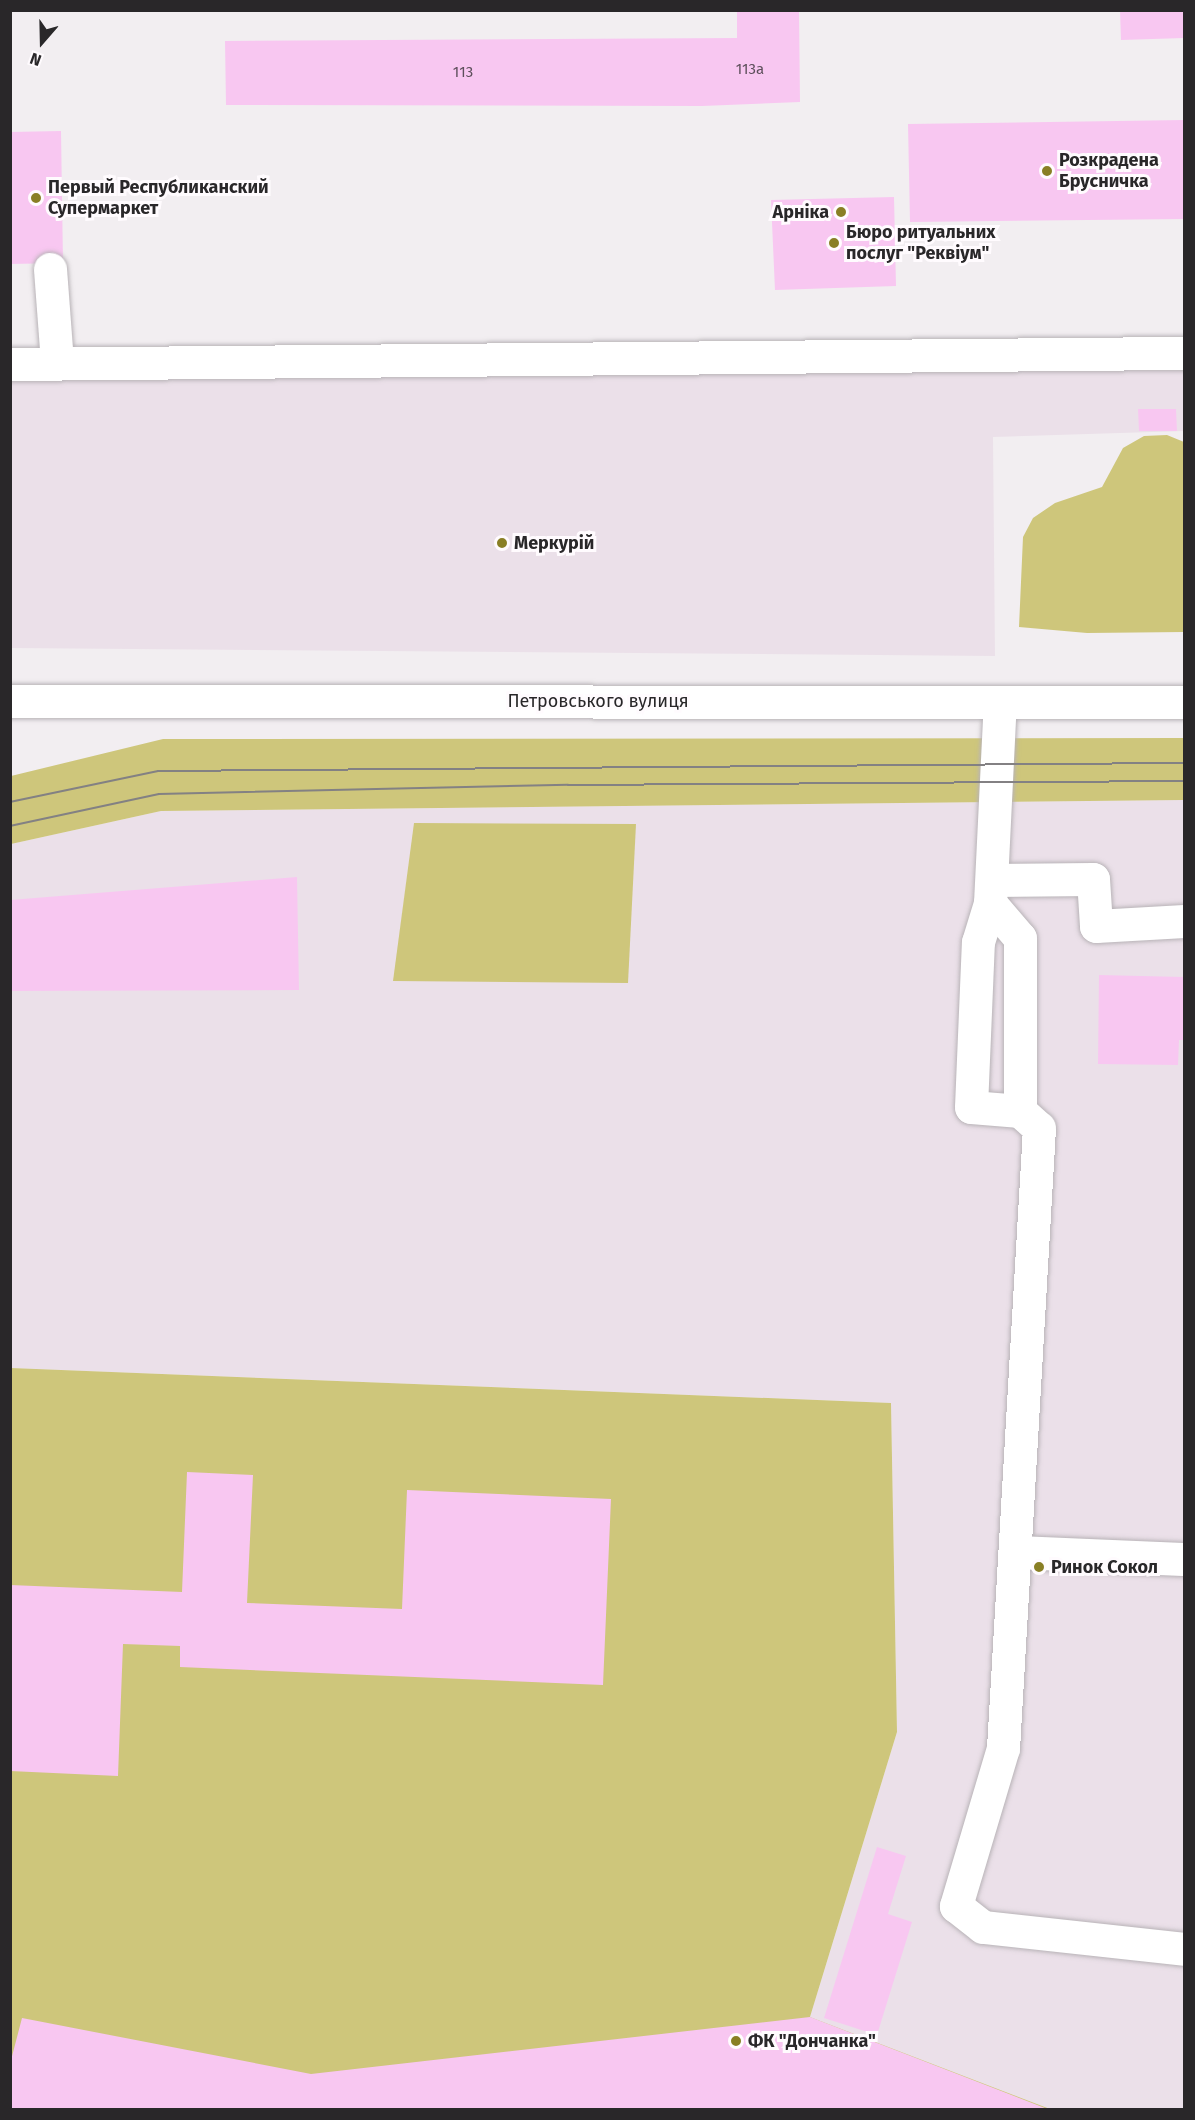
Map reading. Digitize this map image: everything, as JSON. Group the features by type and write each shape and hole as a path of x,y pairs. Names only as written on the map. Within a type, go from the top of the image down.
{"main road":[{"path":"50,269 57,363"},
{"path":"10,364 1185,353"},
{"name":"Петровського вулиця","path":"10,700 1185,702"},
{"path":"1000,702 991,892 978,942 971,1107 1020,1111 1039,1128 1003,1748 956,1906 983,1927 1185,1949"},
{"path":"991,892 1092,879 1096,926 1185,921"},
{"path":"991,892 1020,938 1020,1111"},
{"path":"1016,1552 1185,1559"}],"shaded area":[{"name":"Меркурій","path":"1184,353 1184,431 993,437 995,656 11,648 10,364"},
{"path":"1167,435 1184,442 1184,632 1087,633 1019,627 1023,537 1033,518 1055,503 1102,487 1123,448 1144,436"},
{"path":"1184,738 1184,800 161,811 11,844 11,776 163,739"},
{"name":"Ринок Сокол","path":"1184,800 1184,2109 1050,2109 810,2017 897,1732 891,1403 11,1368 11,844 161,811"},
{"path":"414,823 636,824 628,983 393,981"},
{"path":"11,1368 891,1403 897,1732 810,2017 1050,2109 11,2110"}],"building":[{"path":"737,10 799,10 800,102 702,106 226,105 225,41 737,38"},
{"path":"1120,10 1184,10 1184,38 1121,40"},
{"name":"Розкрадена Брусничка","path":"1184,120 1184,219 910,222 908,124"},
{"name":"Первый Республиканский Супермаркет","path":"61,131 63,263 10,264 10,132"},
{"name":"Бюро ритуальних послуг \"Реквіум\"","path":"894,197 896,286 775,290 771,200"},
{"path":"1138,409 1176,409 1177,431 1139,431"},
{"path":"297,877 299,990 10,991 10,900"},
{"path":"1099,975 1184,977 1184,1040 1179,1040 1178,1065 1098,1064"},
{"path":"187,1472 253,1475 247,1603 402,1609 407,1490 611,1499 603,1685 180,1667 180,1646 123,1644 118,1776 10,1771 10,1585 182,1592"},
{"path":"877,1847 906,1856 888,1914 912,1922 877,2035 824,2018"},
{"name":"ФК \"Дончанка\"","path":"810,2017 1050,2110 10,2110 10,2064 22,2018 311,2074"}],"tram line":[{"path":"10,802 158,771 1184,763"},
{"path":"10,826 159,794 568,785 1184,781"}],"place":[{"name":"Розкрадена Брусничка","path":"1047,171"},
{"name":"Первый Республиканский Супермаркет","path":"36,198"},
{"name":"Арніка","path":"841,212"},
{"name":"Бюро ритуальних послуг \"Реквіум\"","path":"834,243"},
{"name":"Меркурій","path":"502,543"},
{"name":"Ринок Сокол","path":"1039,1567"},
{"name":"ФК \"Дончанка\"","path":"736,2041"}]}
